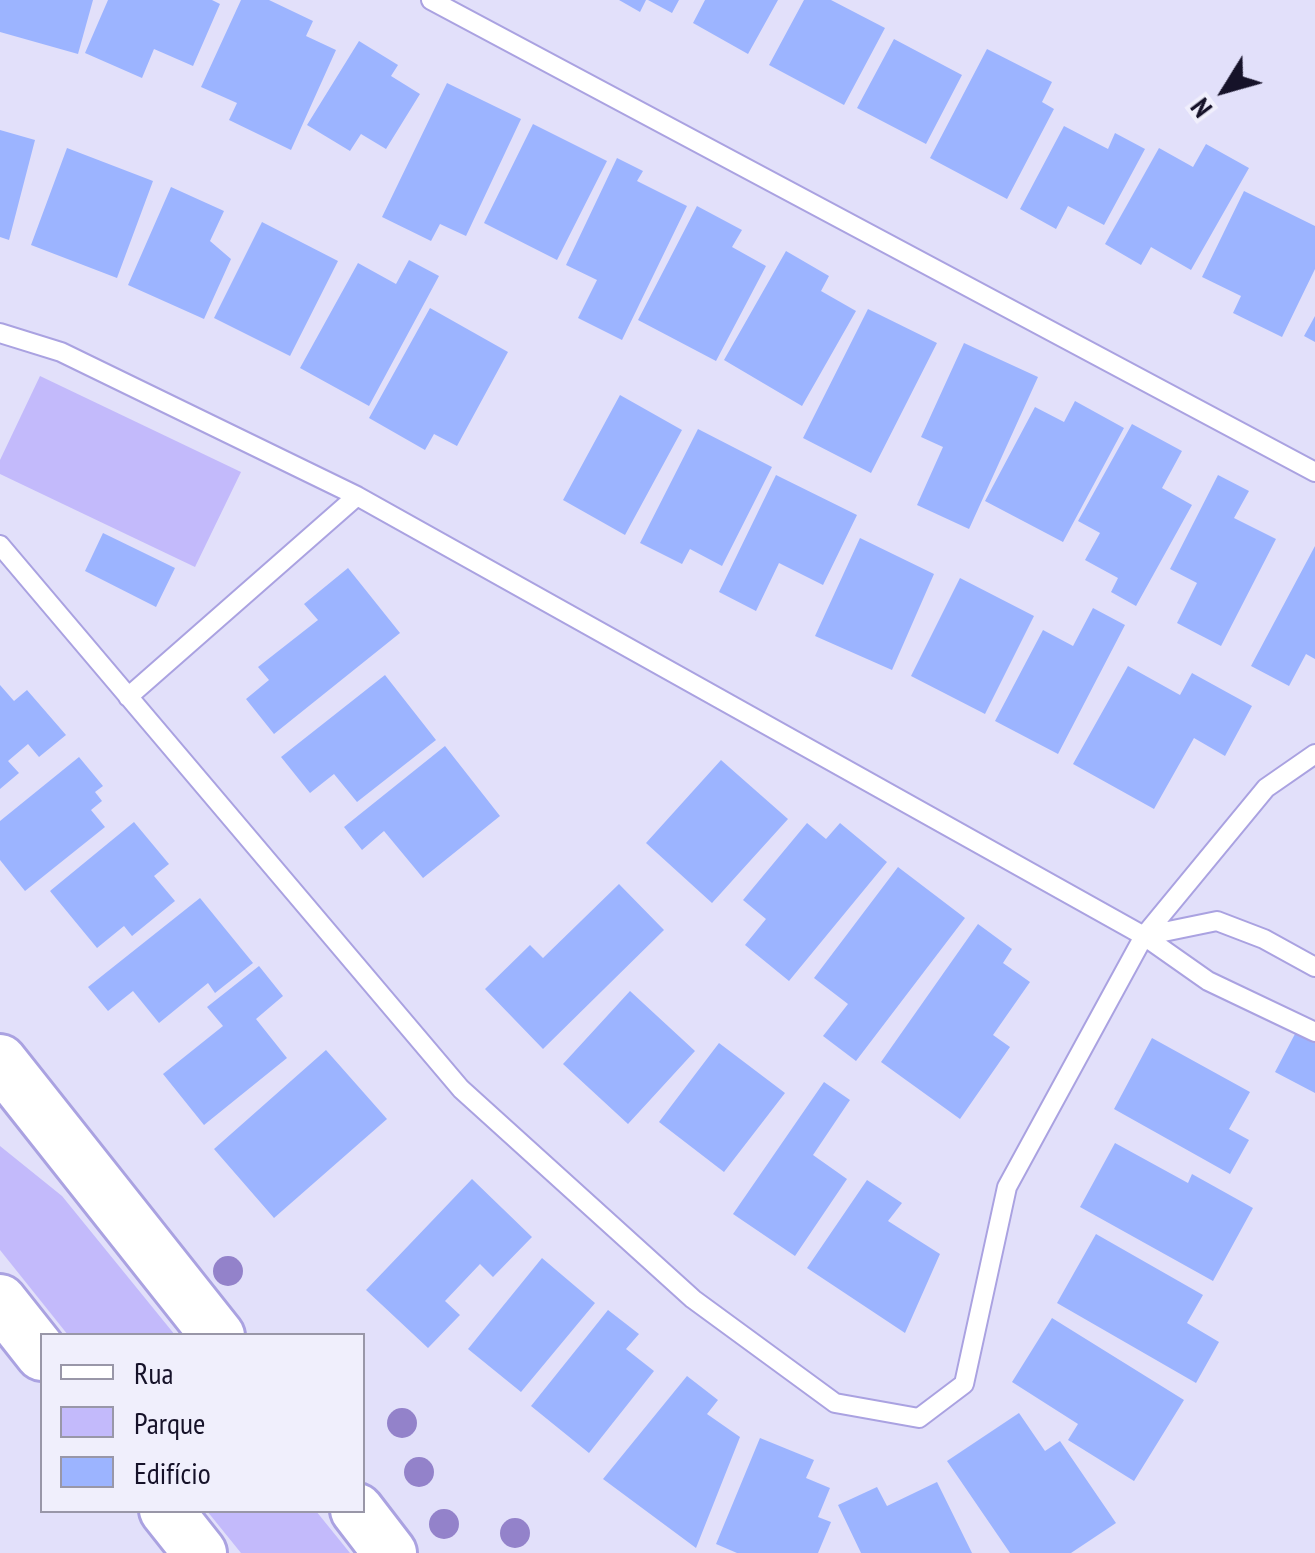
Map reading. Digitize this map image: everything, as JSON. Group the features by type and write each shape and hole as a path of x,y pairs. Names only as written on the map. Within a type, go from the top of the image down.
{"street":[{"path":"0,1061 216,1333"},
{"path":"0,1300 40,1351"},
{"path":"168,1513 200,1553"},
{"path":"358,1513 390,1553"}],"lane":[{"path":"432,0 1315,472"},
{"path":"0,333 61,352 357,496 1144,936 1208,981 1315,1032"},
{"path":"128,697 357,496"},
{"path":"0,545 461,1089 693,1299 836,1404 919,1418 964,1384 1008,1186 1144,936 1266,788 1315,754"},
{"path":"1144,936 1217,921 1264,938 1315,967"}],"green space":[{"path":"40,376 241,472 195,567 0,474 0,460"},
{"path":"0,1146 62,1196 173,1333 66,1333 0,1250"},
{"path":"209,1513 318,1513 350,1553 241,1553"}],"building":[{"path":"0,0 93,0 78,54 0,32"},
{"path":"108,0 212,0 220,4 193,66 154,49 142,78 85,53"},
{"path":"241,0 269,0 313,21 306,36 336,50 291,150 229,120 237,103 201,87"},
{"path":"619,0 646,0 640,12"},
{"path":"648,0 679,0 672,13"},
{"path":"705,0 778,0 748,54 693,23"},
{"path":"804,0 831,0 885,28 844,105 769,65"},
{"path":"894,39 962,75 926,144 857,108"},
{"path":"359,41 398,65 391,76 420,94 386,149 361,134 350,151 307,125"},
{"path":"987,49 1052,82 1042,102 1054,109 1007,199 930,158"},
{"path":"447,83 521,119 466,236 440,224 431,241 382,217"},
{"path":"533,124 607,161 557,260 484,223"},
{"path":"1064,126 1108,149 1115,133 1145,149 1104,225 1068,206 1056,229 1020,209"},
{"path":"0,130 35,140 9,240 0,237"},
{"path":"1206,144 1249,168 1191,270 1151,247 1141,265 1105,244 1159,148 1193,167"},
{"path":"67,148 153,181 117,278 31,245"},
{"path":"617,158 643,171 637,181 687,206 622,340 578,318 597,280 566,265"},
{"path":"171,187 224,211 210,241 231,259 204,319 128,285"},
{"path":"1244,191 1315,226 1315,269 1282,337 1233,313 1241,296 1202,277"},
{"path":"697,206 742,230 732,247 766,266 716,361 638,320"},
{"path":"262,222 338,261 290,356 214,318"},
{"path":"786,251 829,276 821,291 856,311 802,406 724,360"},
{"path":"409,260 439,276 369,406 300,368 358,263 396,284"},
{"path":"430,308 508,352 457,446 434,434 425,450 369,418"},
{"path":"868,309 937,343 871,473 803,438"},
{"path":"1315,316 1315,342 1304,336"},
{"path":"964,343 1038,377 969,529 917,505 943,447 921,437"},
{"path":"620,395 682,430 625,535 563,500"},
{"path":"1075,401 1124,428 1063,542 985,501 1035,407 1064,422"},
{"path":"1132,424 1182,451 1162,488 1192,505 1136,606 1111,592 1118,578 1085,560 1100,533 1078,521"},
{"path":"698,429 772,467 722,566 690,549 682,564 640,543"},
{"path":"776,475 857,515 823,585 779,563 756,611 719,592"},
{"path":"1218,475 1249,491 1234,518 1276,539 1221,646 1177,623 1197,583 1170,569"},
{"path":"103,533 175,568 156,607 85,571"},
{"path":"860,538 934,574 892,670 815,636"},
{"path":"1315,546 1315,659 1306,654 1289,686 1251,666"},
{"path":"348,568 400,633 274,734 246,699 269,680 258,667 318,620 304,604"},
{"path":"960,578 1034,616 985,714 911,676"},
{"path":"1093,608 1125,625 1058,754 995,721 1043,630 1073,646"},
{"path":"1128,666 1180,695 1192,673 1252,706 1225,756 1194,738 1154,809 1073,764"},
{"path":"385,675 436,740 357,802 334,774 310,793 281,757"},
{"path":"0,685 14,701 27,690 66,735 39,757 28,744 8,761 19,773 0,789"},
{"path":"445,746 500,816 423,878 384,831 362,850 344,827"},
{"path":"79,757 103,786 95,792 102,801 91,810 105,827 25,891 0,860 0,821"},
{"path":"721,760 788,819 712,903 646,843"},
{"path":"134,822 169,864 154,876 175,901 132,936 124,926 97,948 50,891"},
{"path":"807,823 826,839 840,823 887,862 789,981 745,945 766,919 743,900"},
{"path":"898,867 965,918 856,1061 823,1036 848,1004 814,978"},
{"path":"619,884 664,930 543,1049 485,989 530,945 543,958"},
{"path":"200,898 253,963 215,993 208,983 159,1023 133,991 108,1011 88,987"},
{"path":"978,924 1012,949 1003,963 1030,982 993,1035 1010,1047 960,1119 881,1062"},
{"path":"259,966 283,996 256,1019 287,1058 204,1125 163,1074 223,1026 207,1007"},
{"path":"630,991 695,1051 628,1124 563,1064"},
{"path":"1296,1032 1315,1042 1315,1093 1275,1072"},
{"path":"1152,1038 1250,1092 1229,1129 1249,1140 1230,1174 1114,1109"},
{"path":"719,1043 785,1093 724,1172 659,1122"},
{"path":"326,1050 387,1119 274,1218 214,1149"},
{"path":"824,1082 850,1100 813,1155 847,1179 795,1256 733,1214"},
{"path":"1115,1143 1188,1183 1192,1174 1253,1208 1213,1281 1080,1207"},
{"path":"472,1179 532,1237 493,1277 480,1264 445,1301 460,1315 428,1348 366,1290"},
{"path":"867,1180 902,1203 888,1221 940,1254 905,1333 807,1268"},
{"path":"1096,1234 1203,1295 1187,1323 1219,1342 1196,1383 1057,1303"},
{"path":"542,1258 595,1303 521,1392 468,1349"},
{"path":"608,1310 639,1334 626,1349 654,1371 589,1453 531,1406"},
{"path":"1052,1318 1184,1400 1134,1481 1068,1440 1078,1424 1012,1382"},
{"path":"687,1376 718,1400 707,1414 740,1437 696,1548 603,1479"},
{"path":"1019,1413 1045,1451 1060,1441 1116,1523 1071,1553 1010,1553 947,1461"},
{"path":"760,1438 814,1460 806,1478 830,1488 818,1517 831,1522 818,1553 737,1553 716,1544"},
{"path":"937,1482 972,1553 861,1553 838,1505 877,1487 887,1506"}]}
